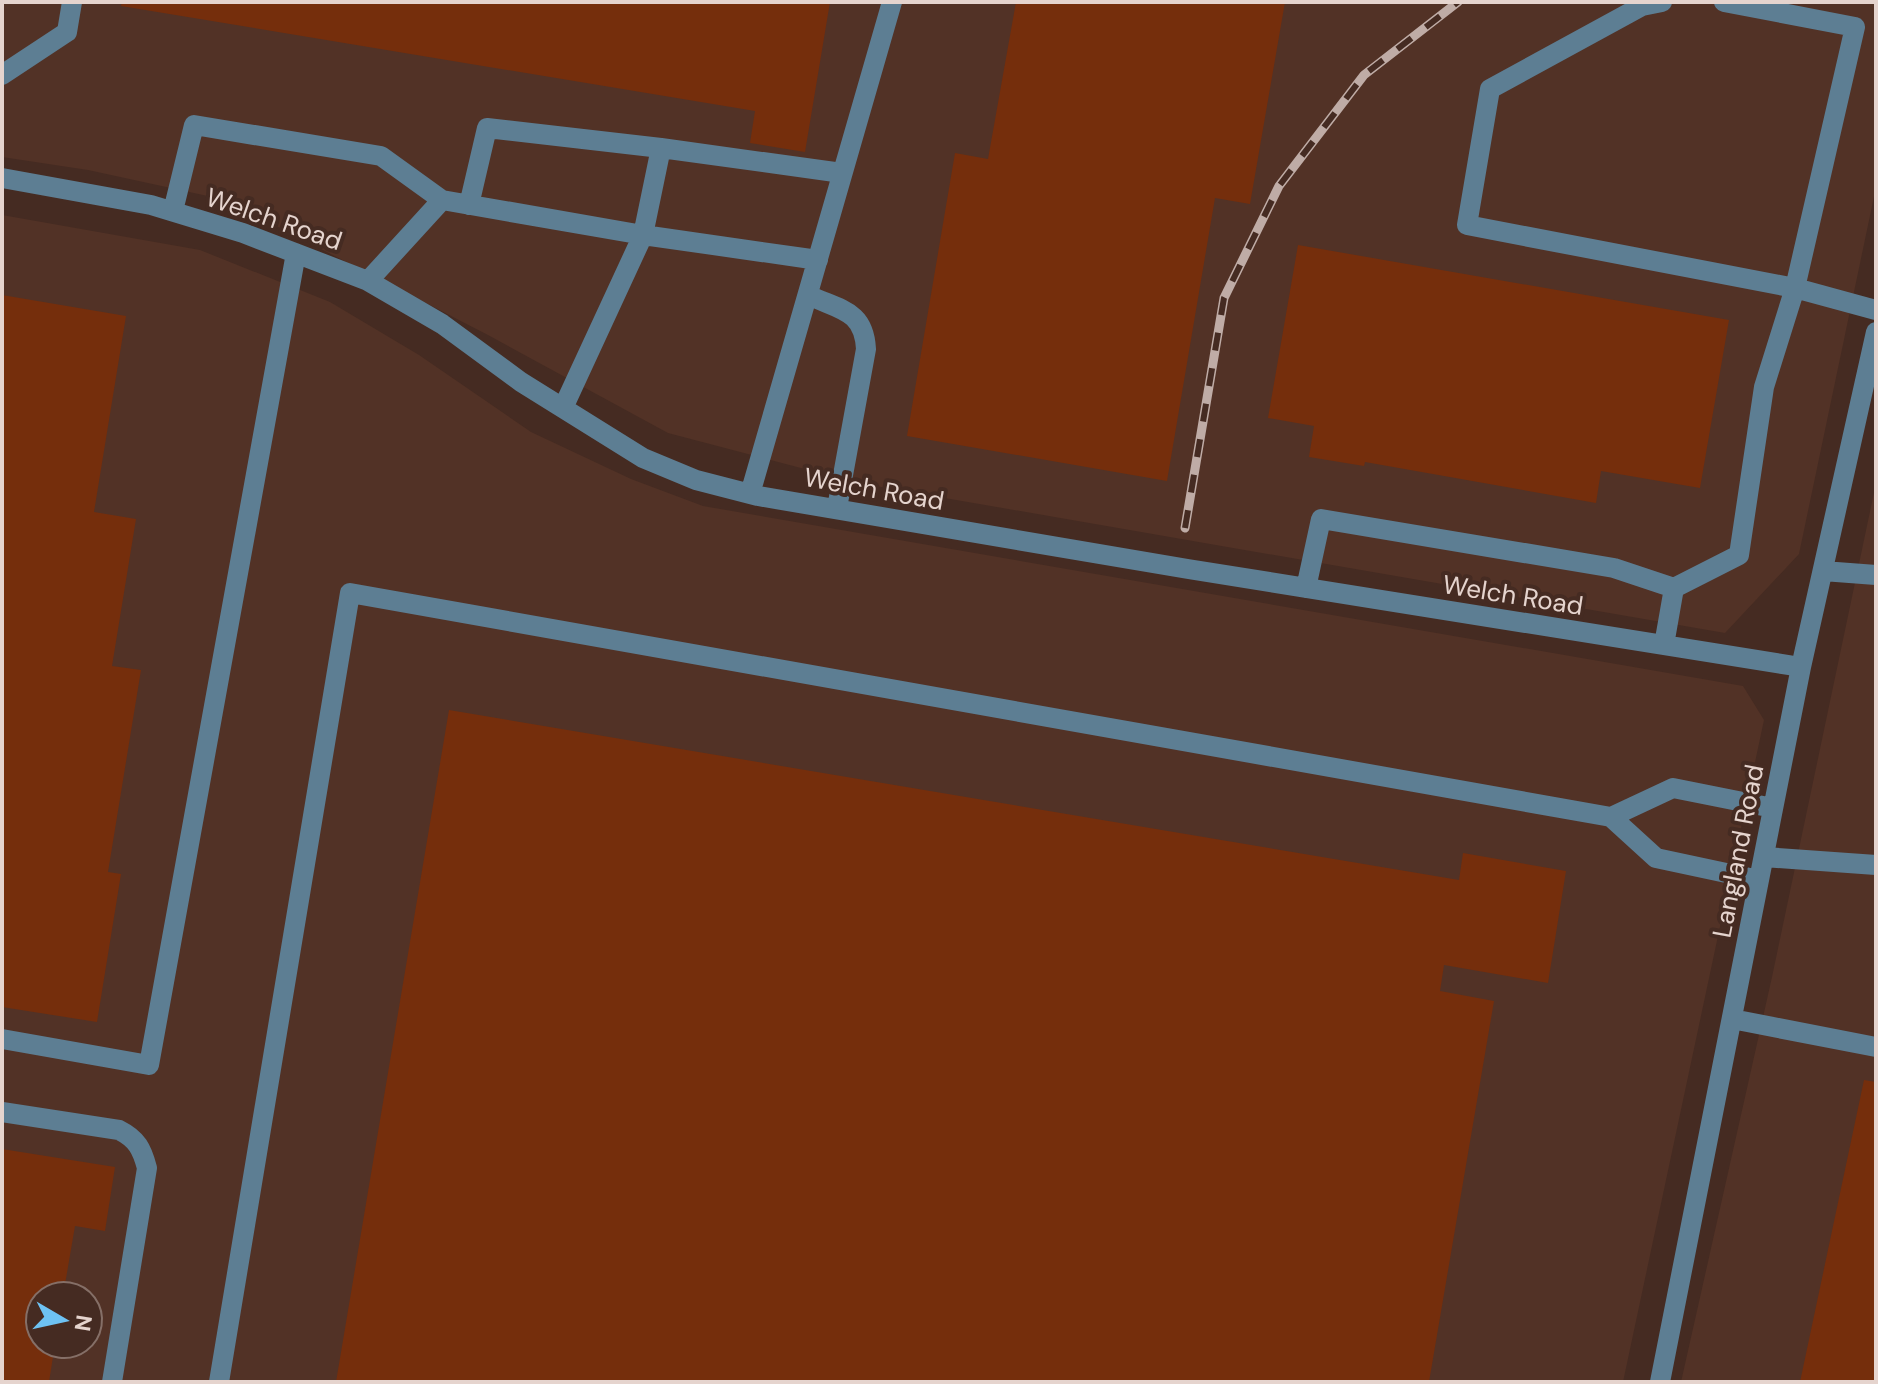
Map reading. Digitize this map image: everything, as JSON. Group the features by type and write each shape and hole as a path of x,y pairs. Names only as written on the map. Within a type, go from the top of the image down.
{"street":[{"path":"2,75 67,32 72,2"},
{"path":"750,494 892,2"},
{"path":"1662,2 1642,6 1490,89 1467,225 1795,288 1876,310"},
{"path":"1306,588 1321,519 1614,568 1674,588 1739,555 1764,387 1795,288 1855,27 1724,2"},
{"path":"173,211 194,125 381,156 442,200 643,235 818,260"},
{"path":"469,205 487,128 842,173"},
{"path":"563,408 643,235 661,148"},
{"name":"Welch Road","path":"2,178 173,211 368,281 442,324 521,382 643,458 696,480 750,494 1306,588 1801,667"},
{"path":"368,281 442,200"},
{"path":"2,1039 149,1065 296,253"},
{"path":"808,295 859,319 865,331 866,349 837,508"},
{"name":"Langland Road","path":"1660,1382 1801,667 1876,332"},
{"path":"1823,571 1876,575"},
{"path":"1664,645 1674,588"},
{"path":"219,1382 350,593 1611,817 1656,858 1759,880"},
{"path":"1611,817 1673,788 1773,808"},
{"path":"1764,857 1876,865"},
{"path":"1732,1019 1876,1047"},
{"path":"2,1112 119,1130 132,1136 143,1151 147,1168 112,1382"}],"shaded area":[{"path":"2,2 1876,2 1876,187 1799,554 1725,633 858,483 668,433 488,335 226,200 88,170 2,157"},
{"path":"2,215 200,250 330,302 419,355 531,432 631,479 703,506 1743,686 1764,720 1623,1382 2,1382"},
{"path":"1876,483 1876,1382 1681,1382 1772,977"}],"building":[{"path":"122,2 830,2 805,152 750,143 755,111 121,6"},
{"path":"1016,2 1285,2 1250,204 1215,198 1167,481 907,436 955,153 988,159"},
{"path":"1298,245 1729,320 1700,488 1601,471 1596,503 1365,462 1364,466 1309,457 1314,426 1268,418"},
{"path":"2,295 126,316 94,512 136,519 112,666 141,670 108,872 121,874 97,1022 2,1007"},
{"path":"449,710 1459,880 1463,853 1566,871 1548,983 1444,965 1440,991 1494,1001 1429,1382 336,1382"},
{"path":"1864,1080 1876,1082 1876,1382 1800,1382"},
{"path":"2,1149 115,1167 105,1231 75,1226 66,1280 24,1280 24,1360 52,1360 49,1382 2,1382"}],"railway":[{"path":"1185,528 1224,298 1279,186 1364,75 1458,2"}]}
